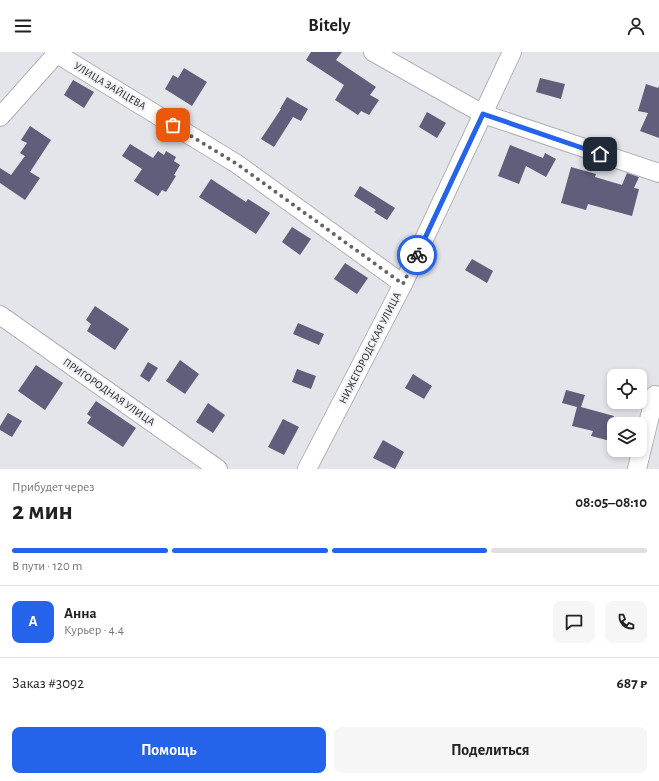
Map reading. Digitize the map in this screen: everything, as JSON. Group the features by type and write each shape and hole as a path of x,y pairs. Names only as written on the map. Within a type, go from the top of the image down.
{"street":[{"path":"373,52 483,114 659,173"},
{"name":"НИЖЕГОРОДСКАЯ УЛИЦА","path":"307,469 403,284 512,52"},
{"path":"0,117 56,53"},
{"name":"УЛИЦА ЗАЙЦЕВА","path":"56,53 237,164 403,284"},
{"name":"ПРИГОРОДНАЯ УЛИЦА","path":"0,315 218,469"},
{"path":"637,469 655,395"}],"building":[{"path":"311,52 342,52 336,60 376,87 370,95 379,100 369,115 361,111 358,115 335,100 344,85 306,60"},
{"path":"184,68 207,82 192,106 165,89 173,75 178,78"},
{"path":"540,78 565,84 561,99 536,92"},
{"path":"73,80 94,92 84,108 64,95"},
{"path":"646,84 658,88 659,86 659,138 640,131 648,113 638,111"},
{"path":"287,97 308,109 301,121 293,117 274,147 261,139 281,109"},
{"path":"427,112 446,123 437,138 419,127"},
{"path":"30,126 51,140 30,172 40,178 25,200 0,183 0,168 11,175 25,156 20,153 27,143 21,140"},
{"path":"130,144 153,158 158,151 164,155 166,151 176,157 174,161 180,165 174,175 176,176 166,192 162,190 158,196 134,181 142,169 122,156"},
{"path":"510,145 543,158 545,153 556,159 546,177 526,166 519,184 498,176"},
{"path":"571,167 596,174 595,177 622,185 627,173 639,177 634,188 639,189 632,216 588,204 586,210 561,203"},
{"path":"211,179 246,202 248,199 270,213 256,234 199,197"},
{"path":"360,186 395,208 387,220 374,212 376,210 354,196"},
{"path":"292,227 311,239 300,255 282,242"},
{"path":"472,259 493,271 487,283 465,270"},
{"path":"345,263 368,278 357,294 334,279"},
{"path":"95,306 129,329 115,350 87,331 91,324 86,320"},
{"path":"298,323 324,334 319,345 293,334"},
{"path":"180,360 199,374 185,394 166,381"},
{"path":"148,362 158,368 149,382 140,376"},
{"path":"36,365 63,383 45,410 18,391"},
{"path":"297,369 316,376 311,389 292,382"},
{"path":"413,374 432,386 424,399 405,388"},
{"path":"566,390 585,395 581,407 614,416 607,417 607,440 591,436 593,431 572,426 577,407 562,403"},
{"path":"96,401 136,428 123,447 87,423 91,417 87,414"},
{"path":"208,403 225,415 213,433 196,422"},
{"path":"8,413 22,421 12,437 0,430 0,426"},
{"path":"283,419 299,427 284,455 268,447"},
{"path":"383,440 404,452 395,469 373,458"}],"way so far":[{"path":"173,125 237,164 403,284 417,255"}],"route":[{"path":"417,255 483,114 600,154"}]}
